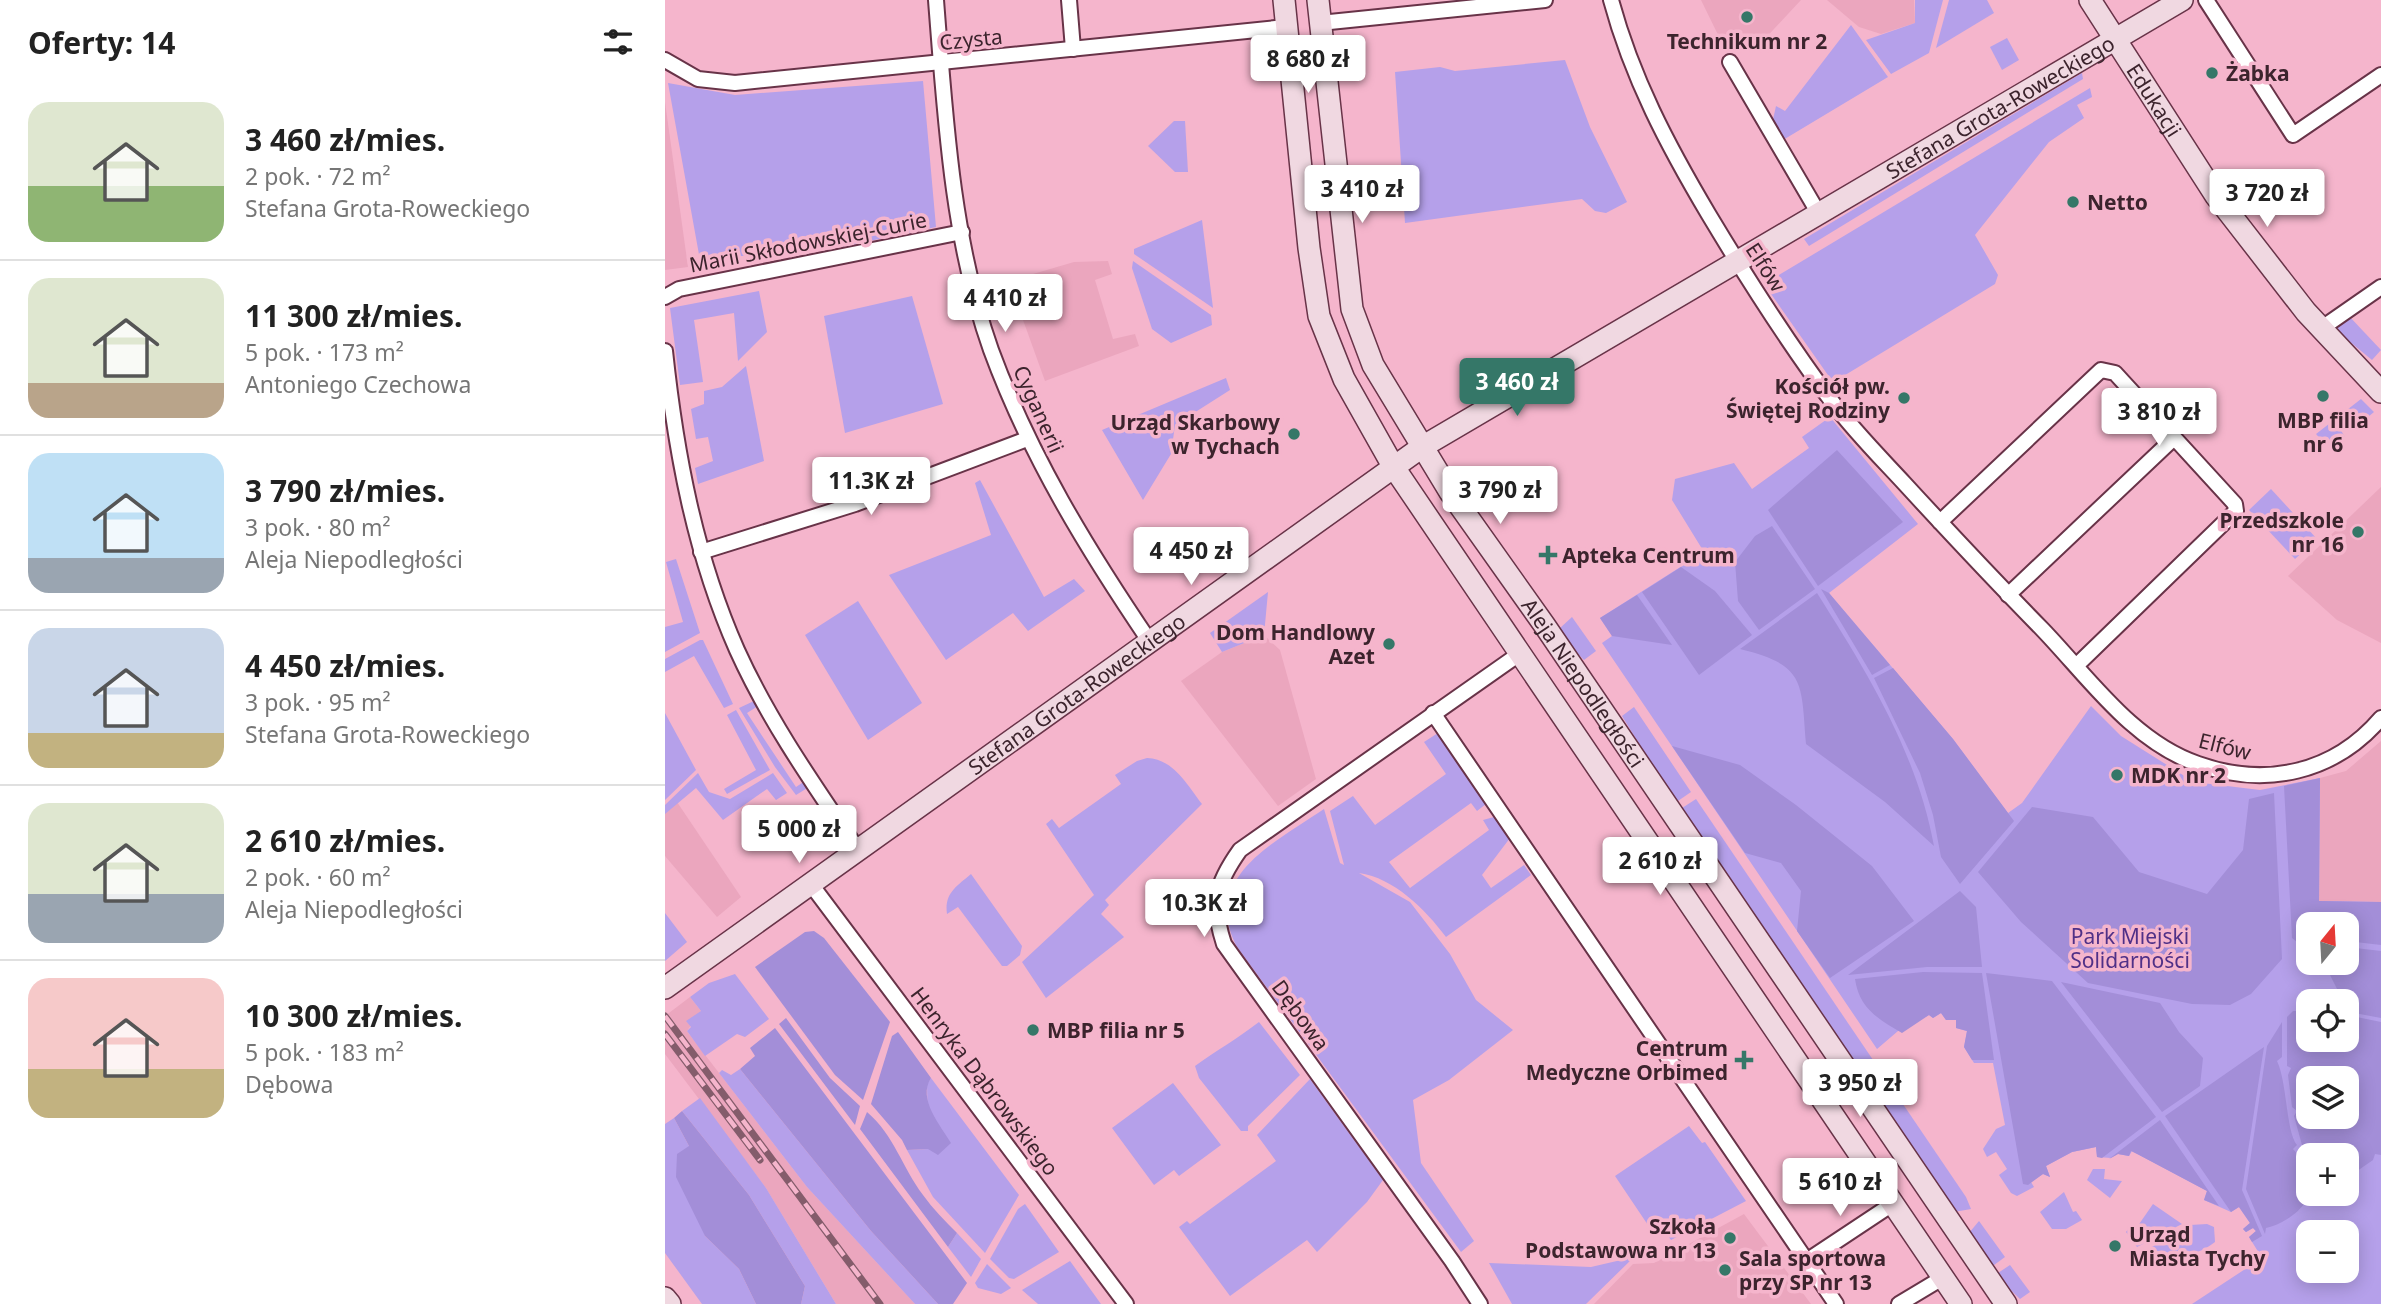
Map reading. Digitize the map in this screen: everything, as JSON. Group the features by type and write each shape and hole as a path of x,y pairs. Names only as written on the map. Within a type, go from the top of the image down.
{"street":[{"name":"Cyganerii","path":"936,0 962,232 990,347 1027,439 1091,553 1150,642"},
{"path":"1069,0 1073,49"},
{"name":"Aleja Niepodległości","path":"1284,0 1319,316 1344,379 1393,466 1522,652 1593,762 1862,1154 1961,1304"},
{"name":"Aleja Niepodległości","path":"1318,0 1352,309 1374,365 1422,447 2006,1304"},
{"path":"1320,23 1545,0"},
{"name":"Elfów","path":"1611,0 1642,90 1665,141 1737,262 1834,404 2008,595 2142,733 2196,764 2230,773 2277,775 2331,761 2366,736 2381,718"},
{"name":"Edukacji","path":"2090,0 2216,196 2322,328 2381,392"},
{"name":"Stefana Grota-Roweckiego","path":"665,988 1422,447 2182,0"},
{"path":"2206,0 2293,135 2381,75"},
{"name":"Czysta","path":"665,60 698,79 735,83 1286,27"},
{"path":"1730,62 1819,214"},
{"path":"1290,65 1297,71 1308,74 1323,63"},
{"name":"Marii Skłodowskiej-Curie","path":"665,298 679,289 962,232"},
{"path":"2322,328 2381,287"},
{"path":"665,351 682,474 701,552 726,624 752,681 794,755 858,850"},
{"path":"1940,522 2101,370 2115,373 2235,504 2236,511 2077,665"},
{"path":"2008,595 2174,438"},
{"path":"701,552 812,519 1027,439"},
{"name":"Dębowa","path":"1480,1304 1224,944 1215,918 1218,891 1226,870 1240,850 1522,652"},
{"path":"1433,713 1836,1304"},
{"name":"Henryka Dąbrowskiego","path":"810,883 1126,1304"},
{"path":"1862,1154 1869,1138 1878,1135 1890,1137"},
{"path":"1805,1262 1894,1203"},
{"path":"1899,1304 1944,1276"},
{"path":"665,1298 670,1304"}],"shaded area":[{"name":"Technikum nr 2","path":"1701,0 1801,0 1761,43 1751,34 1723,45"},
{"name":"Technikum nr 2","path":"1827,0 1914,0 1915,23 1881,34 1859,27"},
{"path":"665,102 688,267 665,270"},
{"path":"1108,261 1112,274 1095,280 1113,339 1135,334 1139,346 1045,381 1009,281 1074,262"},
{"name":"Przedszkole nr 16","path":"2381,487 2381,643 2337,620 2288,576"},
{"path":"1264,635 1280,650 1316,779 1278,806 1181,681 1222,652"},
{"path":"2381,741 2381,902 2319,901 2320,778 2346,771"},
{"path":"677,802 741,897 717,917 665,856 665,812"},
{"path":"690,997 701,1011 687,1031 689,1034 807,1187 915,1304 836,1304 766,1188 665,1054 665,1016"},
{"name":"Szkoła Podstawowa nr 13","path":"1744,1214 1811,1304 1594,1304 1633,1264 1654,1263"}],"green space":[{"path":"1915,0 1943,0 1929,53 1891,74 1866,40 1915,23"},
{"path":"1949,0 1987,0 1994,13 1936,48"},
{"path":"1851,25 1888,77 1783,140 1772,124 1776,106 1785,111"},
{"path":"2007,38 2019,60 2002,70 1990,47"},
{"path":"1565,60 1590,127 1627,202 1606,213 1595,211 1582,199 1405,223 1395,72 1440,67 1455,71"},
{"path":"2082,73 2083,79 1809,246 1804,239"},
{"path":"923,81 936,227 846,246 700,260 668,83 735,95"},
{"path":"2090,88 2092,97 2077,105 2084,118 2049,142 1975,235 1998,275 1995,284 1837,380 1830,378 1764,284"},
{"path":"1174,121 1185,121 1188,172 1175,172 1148,146"},
{"path":"1202,220 1213,308 1134,254 1134,249"},
{"path":"1133,261 1211,315 1212,325 1171,343 1152,329 1132,268"},
{"path":"759,291 767,332 738,361 734,313 694,320 703,382 680,385 670,308"},
{"path":"912,296 943,404 845,433 824,316"},
{"path":"2348,315 2381,350 2372,360 2338,332 2338,323"},
{"path":"746,366 764,461 698,484 695,468 713,461 708,437 696,439 691,409 704,404 704,391 722,387"},
{"path":"1226,378 1230,390 1175,425 1171,454 1143,500 1102,430"},
{"path":"2361,399 2374,412 2362,422 2356,415 2340,429 2345,437 2338,441 2333,436 2325,444 2316,434"},
{"name":"Park Miejski Solidarności","path":"1830,417 1918,524 1829,593 1953,739 2008,813 2022,803 2091,706 2121,736 2194,782 2260,790 2320,778 2319,901 2381,902 2381,1304 2192,1304 2262,1258 2249,1237 2256,1231 2253,1228 2246,1232 2243,1229 2250,1223 2239,1207 2231,1212 2204,1200 2207,1191 2132,1151 2129,1156 2118,1154 2111,1158 2097,1157 2096,1147 2072,1152 2046,1166 2050,1177 2043,1174 2031,1182 2034,1187 2017,1196 2011,1193 1999,1175 2007,1169 1996,1152 1987,1157 1983,1149 1996,1129 2005,1125 1993,1063 1974,1063 1964,1047 1967,1031 1956,1028 1956,1020 1946,1020 1941,1013 1933,1018 1929,1015 1898,1031 1877,1049 1602,643 1612,636 1600,618 1704,552 1672,500 1675,479 1734,463 1752,489 1809,448 1802,437"},
{"path":"1837,450 1903,522 1818,586 1768,510"},
{"path":"980,480 1044,597 1074,579 1085,591 1028,631 1013,613 946,660 889,575 991,535 975,483"},
{"path":"2271,489 2317,539 2295,559 2249,510"},
{"path":"1772,526 1815,589 1759,630 1738,601 1735,562 1755,536"},
{"path":"676,559 700,633 665,652 665,627 683,622 666,562"},
{"path":"1681,567 1715,591 1752,635 1699,675 1642,592"},
{"path":"1821,589 1829,593 1890,665 1872,675"},
{"path":"1268,592 1264,635 1222,652 1210,633"},
{"path":"1817,593 1872,683 1903,746 1916,778 1934,846 1885,802 1806,744 1800,691 1789,670 1762,655 1740,649"},
{"path":"1637,595 1672,645 1612,636 1600,618"},
{"path":"858,601 922,703 868,740 805,635"},
{"path":"1572,617 1596,651 1584,660 1565,641 1559,629"},
{"path":"703,640 733,704 724,708 694,656 665,672 665,659"},
{"path":"1893,668 1953,739 2014,821 1960,884 1941,857 1933,815 1920,773 1874,678"},
{"path":"754,701 758,706 747,713 796,787 805,781 809,787 796,795 775,767 739,708"},
{"path":"1634,707 1691,792 1675,803 1622,716"},
{"path":"736,710 770,770 727,794 724,789 756,770 727,715"},
{"path":"665,713 696,770 665,800"},
{"path":"1438,733 1486,804 1477,811 1471,803 1389,862 1410,888 1489,830 1483,820 1494,817 1510,838 1482,875 1491,888 1524,865 1531,875 1446,937 1408,896 1384,881 1359,873 1410,902 1450,954 1476,1000 1513,1030 1449,1080 1413,1100 1421,1163 1474,1241 1461,1252 1237,947 1228,922 1228,901 1236,881 1249,864 1285,835 1324,809 1340,863 1344,865 1330,811 1353,796 1375,825 1446,774 1424,742"},
{"path":"1672,746 1740,765 1796,805 1872,866 1914,921 1830,978 1797,931 1801,891 1781,863 1745,853"},
{"path":"1147,758 1156,759 1172,768 1202,804 1105,900 1109,905 1101,914 1124,937 1046,998 1022,962 1094,895 1046,824 1052,819 1059,828 1121,784 1115,775"},
{"path":"698,773 709,792 730,799 773,773 787,793 776,800 767,789 723,820 696,788 665,814 665,805"},
{"path":"2320,778 2319,901 2381,902 2381,945 2359,942 2359,912 2296,912 2296,941 2292,938 2284,786"},
{"path":"2274,793 2282,959 2251,994 2230,1005 2192,1004 2088,983 2021,922 1978,872 2032,807 2093,817 2139,872 2207,894 2243,850 2249,799"},
{"path":"1696,799 1966,1197 1971,1209 1954,1212 1679,810"},
{"path":"971,874 1022,946 1020,955 1007,966 1002,966 958,907 947,914 950,895 956,886"},
{"path":"1960,891 1976,907 1982,967 1927,967 1848,975"},
{"path":"665,913 687,942 665,961"},
{"path":"814,931 824,938 890,1022 863,1100 835,1075 755,967 805,932"},
{"path":"2359,948 2381,951 2381,1018 2359,1014 2359,989 2337,989 2330,975 2359,975"},
{"path":"1923,972 1982,973 1994,1060 1972,1060 1964,1047 1967,1031 1956,1028 1956,1020 1946,1020 1941,1013 1933,1018 1929,1015 1902,1033 1871,1012 1861,998 1855,979"},
{"path":"1986,973 2052,981 2156,1117 2102,1158 2097,1157 2096,1147 2072,1152 2046,1166 2050,1177 2043,1174 2028,1185 2023,1184"},
{"path":"735,974 769,1019 745,1037 737,1034 705,1056 687,1031 691,1027 686,1021 701,1011 690,997 709,983"},
{"path":"2061,982 2160,1003 2179,1032 2203,1058 2200,1086 2162,1112"},
{"path":"2293,1011 2296,1011 2296,1052 2359,1052 2359,1017 2381,1022 2381,1155 2375,1154 2373,1160 2359,1170 2359,1143 2301,1143 2298,1129 2359,1129 2359,1066 2296,1066 2296,1110 2292,1107 2288,1075 2291,1068 2287,1066 2287,1017"},
{"path":"786,1018 830,1078 860,1106 855,1125 779,1024"},
{"path":"1259,1022 1300,1075 1248,1126 1248,1131 1241,1131 1199,1078 1195,1066"},
{"path":"2282,1022 2282,1057 2277,1061 2296,1143 2293,1149 2296,1152 2296,1206 2302,1206 2289,1218 2266,1228 2265,1234 2246,1189 2267,1046"},
{"path":"775,1028 967,1283 953,1304 938,1304 871,1231 740,1069 755,1056 750,1048"},
{"path":"898,1032 931,1078 927,1086 929,1103 951,1143 938,1155 928,1149 907,1150 902,1140 871,1104 892,1036"},
{"path":"2264,1047 2242,1190 2262,1236 2252,1242 2249,1237 2256,1231 2253,1228 2246,1232 2243,1229 2250,1223 2239,1207 2231,1212 2165,1116"},
{"path":"740,1069 871,1231 938,1304 915,1304 807,1187 719,1073 722,1070 731,1075"},
{"path":"931,1078 1019,1195 985,1253 933,1197 907,1150 928,1149 927,1084"},
{"path":"1310,1079 1383,1180 1367,1202 1317,1252 1307,1240 1230,1296 1179,1227 1187,1221 1190,1224 1276,1161 1257,1135"},
{"path":"1173,1083 1221,1145 1179,1176 1174,1170 1154,1185 1112,1128"},
{"path":"700,1098 766,1188 836,1304 801,1304 805,1286 749,1195 682,1111"},
{"path":"682,1111 749,1195 805,1286 801,1304 756,1304 739,1269 705,1236 676,1177 677,1154 689,1146 674,1118"},
{"path":"867,1112 891,1141 923,1195 957,1233 948,1247 860,1129"},
{"path":"674,1118 689,1146 705,1236 739,1269 756,1304 702,1304 665,1253 665,1124"},
{"path":"2160,1120 2219,1206 2204,1200 2207,1191 2131,1151 2129,1156 2118,1154 2109,1159"},
{"path":"1689,1126 1702,1143 1705,1142 1746,1201 1671,1240 1665,1232 1656,1237 1615,1176"},
{"path":"2093,1169 2105,1169 2104,1179 2122,1181 2110,1198 2087,1180"},
{"path":"2064,1192 2073,1212 2076,1211 2082,1220 2066,1229 2052,1229 2040,1212"},
{"path":"1025,1204 1059,1252 1014,1279 1009,1278 990,1259 1018,1209"},
{"path":"2153,1204 2182,1224 2137,1247 2126,1232 2130,1227 2135,1230"},
{"path":"1979,1221 2005,1257 1990,1268 1969,1233"},
{"path":"2207,1224 2214,1227 2215,1242 2200,1251 2175,1255 2150,1248 2190,1225"},
{"path":"957,1233 981,1259 971,1277 948,1247"},
{"path":"1634,1257 1586,1304 1512,1304 1489,1263 1591,1267"},
{"path":"1070,1261 1101,1304 1038,1304 1022,1290"},
{"path":"987,1264 1011,1288 1001,1294 978,1288 975,1283"},
{"path":"2010,1265 2030,1292 2020,1299 1995,1275"}],"railway":[{"path":"665,1016 880,1304"},
{"path":"665,1034 760,1160"}],"place":[{"name":"Technikum nr 2","path":"1747,17"},
{"name":"Żabka","path":"2212,73"},
{"name":"Netto","path":"2073,202"},
{"name":"MBP filia nr 6","path":"2323,396"},
{"name":"Kościół pw. Świętej Rodziny","path":"1904,398"},
{"name":"Urząd Skarbowy w Tychach","path":"1294,434"},
{"name":"Przedszkole nr 16","path":"2358,532"},
{"name":"Apteka Centrum","path":"1548,555"},
{"name":"Dom Handlowy Azet","path":"1389,644"},
{"name":"MDK nr 2","path":"2117,775"},
{"name":"MBP filia nr 5","path":"1033,1030"},
{"name":"Centrum Medyczne Orbimed","path":"1744,1060"},
{"name":"Szkoła Podstawowa nr 13","path":"1730,1238"},
{"name":"Urząd Miasta Tychy","path":"2115,1246"},
{"name":"Sala sportowa przy SP nr 13","path":"1725,1270"}]}
